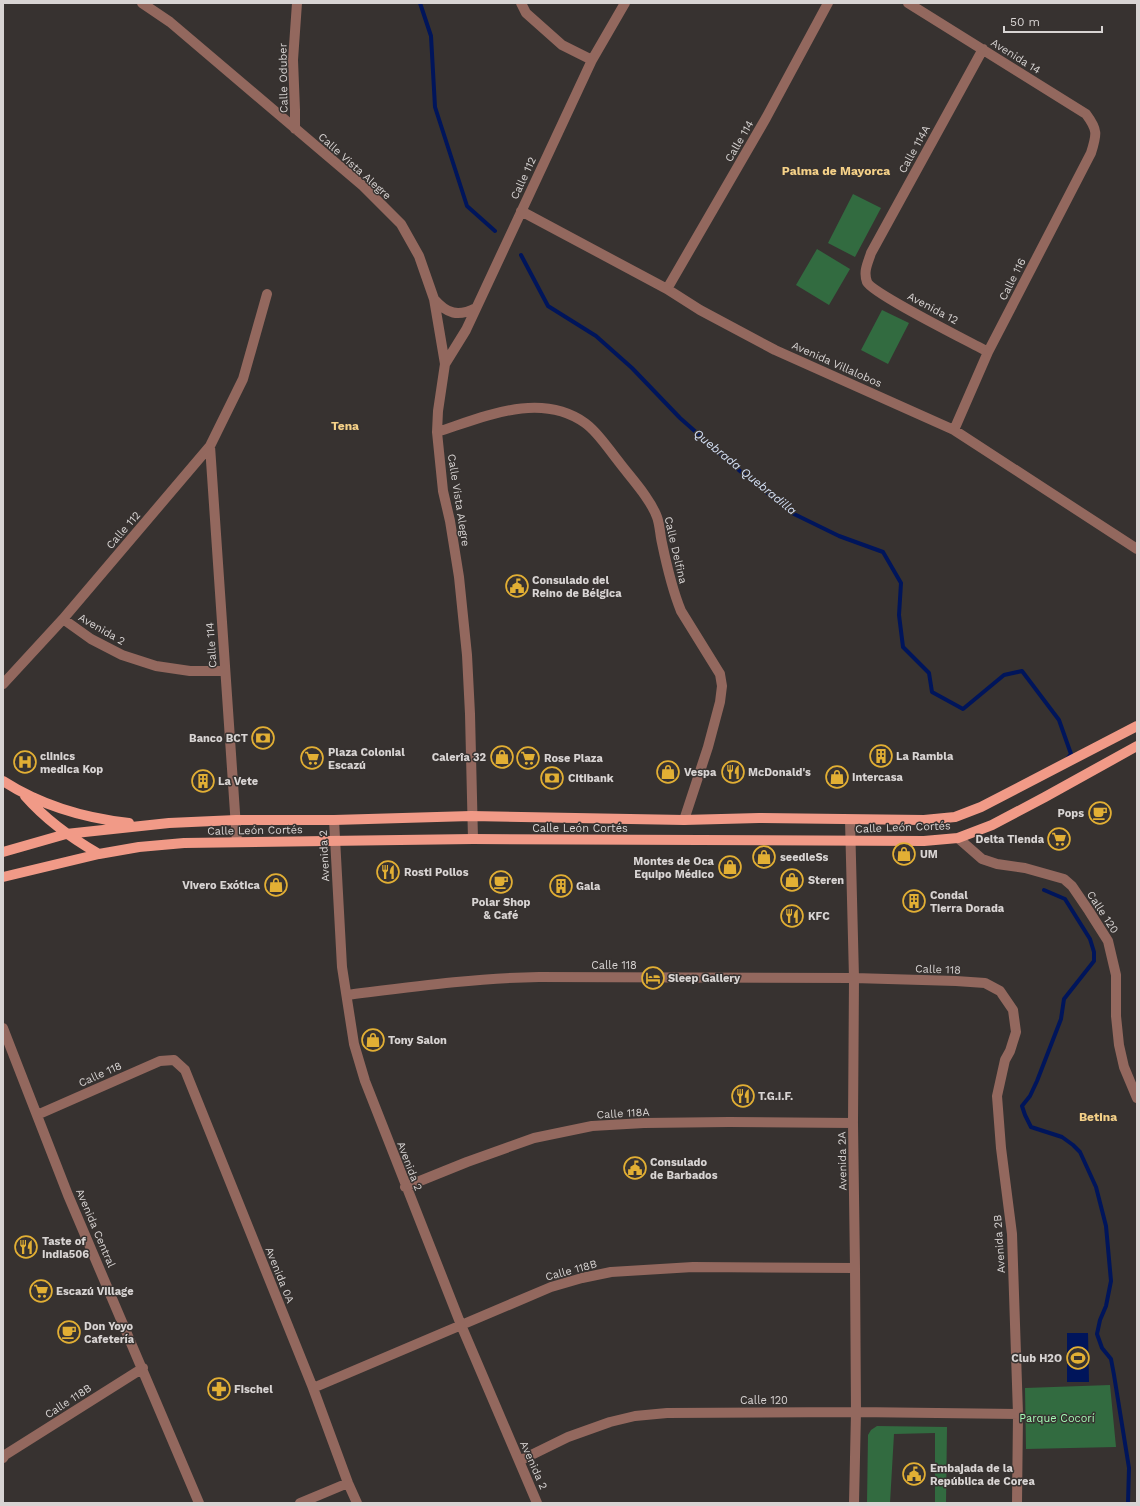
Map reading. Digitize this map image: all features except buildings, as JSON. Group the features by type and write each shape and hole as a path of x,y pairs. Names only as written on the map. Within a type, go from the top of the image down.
{"main road":[{"name":"Calle León Cortés","path":"3,852 66,834 169,823 236,820 334,820 471,816 684,820 759,818 924,820 954,817 981,807 1137,726"},
{"name":"Calle León Cortés","path":"3,877 99,854 139,847 162,845 335,840 472,839 924,841 958,838 1007,818 1137,746"},
{"path":"3,781 22,793 63,810 106,821 130,823 169,823"},
{"path":"22,793 36,808 66,834 99,854"}],"street":[{"name":"Calle Vista Alegre","path":"142,3 170,22 363,186 400,224 418,256 434,299 445,364 438,411 437,432 443,491 450,521 459,577 467,654 470,714 472,839"},
{"name":"Calle Oduber","path":"295,129 293,60 297,3"},
{"path":"521,3 526,12 562,46 592,60"},
{"name":"Calle 112","path":"445,364 466,330 592,60 625,3"},
{"name":"Calle 114","path":"667,289 766,118 828,3"},
{"name":"Avenida 14","path":"908,3 1086,114 1095,126 1095,140"},
{"name":"Calle 114A","path":"868,283 864,272 871,253 983,49"},
{"name":"Calle 116","path":"954,430 988,352 1091,153 1095,140"},
{"name":"Avenida Villalobos","path":"521,211 667,289 700,310 775,350 954,430 1137,549"},
{"name":"Avenida 12","path":"868,283 884,296 988,352"},
{"name":"Calle 112","path":"3,684 62,619 210,446 243,378 267,294"},
{"path":"434,299 440,307 448,312 458,314 468,312 476,308"},
{"name":"Calle Delfina","path":"437,432 500,412 524,408 546,408 564,412 587,424 605,444 652,505 658,518 671,586 679,606 720,674 722,686 720,702 708,747 684,820"},
{"name":"Calle 114","path":"210,446 237,842"},
{"name":"Avenida 2","path":"62,619 91,639 122,655 156,666 190,671 225,671"},
{"name":"Avenida 2","path":"334,820 342,967 354,1044 365,1081 405,1187 461,1325 537,1503"},
{"name":"Avenida 2A","path":"850,820 854,978 853,1123 856,1412 854,1503"},
{"name":"Calle 120","path":"958,838 982,859 997,864 1025,868 1064,879 1072,886 1108,941 1116,974 1116,1016 1119,1045 1124,1067 1137,1098"},
{"name":"Calle 118","path":"347,995 518,977 854,978 985,983 1000,991"},
{"name":"Avenida 2B","path":"1000,991 1013,1010 1016,1032 1010,1051 1005,1060 997,1096 1001,1148 1012,1234 1018,1414 1017,1503"},
{"name":"Avenida Central","path":"3,1028 68,1195 143,1368 199,1503"},
{"name":"Calle 118","path":"37,1115 160,1061 174,1060"},
{"name":"Avenida 0A","path":"174,1060 185,1070 313,1388 348,1483 357,1503"},
{"name":"Calle 118A","path":"405,1187 467,1162 534,1138 592,1126 644,1123 721,1122 853,1123"},
{"name":"Calle 118B","path":"313,1388 551,1287 582,1278 611,1272 693,1267 855,1268"},
{"name":"Calle 118B","path":"4,1456 143,1368"},
{"name":"Calle 120","path":"518,1461 568,1437 610,1422 635,1416 667,1413 856,1412 1018,1414"},
{"path":"300,1503 348,1483"}],"green space":[{"path":"853,194 881,208 855,257 828,243"},
{"path":"817,249 850,269 829,305 796,285"},
{"path":"882,310 909,323 888,364 861,350"},
{"name":"Parque Cocorí","path":"1110,1385 1116,1447 1026,1449 1025,1388"},
{"path":"877,1426 947,1427 946,1503 935,1503 935,1433 894,1434 890,1503 867,1503 868,1435 871,1430"}],"shaded area":[{"name":"Club H2O","path":"1067,1333 1088,1333 1089,1382 1067,1382"}],"waterway":[{"name":"Quebrada Quebradilla","path":"420,3 431,36 435,107 467,206 495,231"},
{"name":"Quebrada Quebradilla","path":"521,255 548,306 596,336 632,368 680,418 740,471 792,513 839,536 883,552 901,583 899,615 903,647 929,673 932,692 963,709 1004,675 1022,671 1059,720 1071,754 1067,759"},
{"name":"Quebrada Quebradilla","path":"1044,890 1065,899 1090,939 1094,952 1094,961 1064,999 1061,1019 1037,1081 1030,1096 1022,1106 1031,1127 1062,1137 1080,1152 1096,1187 1106,1226 1111,1281 1106,1306 1100,1320 1097,1334 1102,1348 1111,1359 1114,1375 1129,1468 1128,1503"}],"place":[{"name":"Consulado del Reino de Bélgica","path":"517,586"},
{"name":"Banco BCT","path":"263,738"},
{"name":"La Rambla","path":"881,756"},
{"name":"Calerîa 32","path":"502,757"},
{"name":"Plaza Colonial Escazú","path":"312,758"},
{"name":"Rose Plaza","path":"528,758"},
{"name":"clinics medica Kop","path":"25,762"},
{"name":"Vespa","path":"668,772"},
{"name":"McDonald's","path":"733,772"},
{"name":"Intercasa","path":"837,777"},
{"name":"Citibank","path":"552,778"},
{"name":"La Vete","path":"203,781"},
{"name":"Pops","path":"1100,813"},
{"name":"Delta Tienda","path":"1059,839"},
{"name":"UM","path":"904,854"},
{"name":"seedleSs","path":"764,857"},
{"name":"Montes de Oca Equipo Médico","path":"730,867"},
{"name":"Rosti Pollos","path":"388,872"},
{"name":"Steren","path":"792,880"},
{"name":"Polar Shop & Café","path":"501,882"},
{"name":"Vivero Exótica","path":"276,885"},
{"name":"Gala","path":"561,886"},
{"name":"Condal Tierra Dorada","path":"914,901"},
{"name":"KFC","path":"792,916"},
{"name":"Sleep Gallery","path":"653,978"},
{"name":"Tony Salon","path":"373,1040"},
{"name":"T.G.I.F.","path":"743,1096"},
{"name":"Consulado de Barbados","path":"635,1168"},
{"name":"Taste of India506","path":"26,1247"},
{"name":"Escazú Village","path":"41,1291"},
{"name":"Don Yoyo Cafetería","path":"69,1332"},
{"name":"Club H2O","path":"1078,1358"},
{"name":"Fischel","path":"219,1389"},
{"name":"Embajada de la República de Corea","path":"914,1474"}],"district":[{"name":"Palma de Mayorca","path":"836,171"},
{"name":"Tena","path":"345,426"},
{"name":"Betina","path":"1098,1117"}]}
